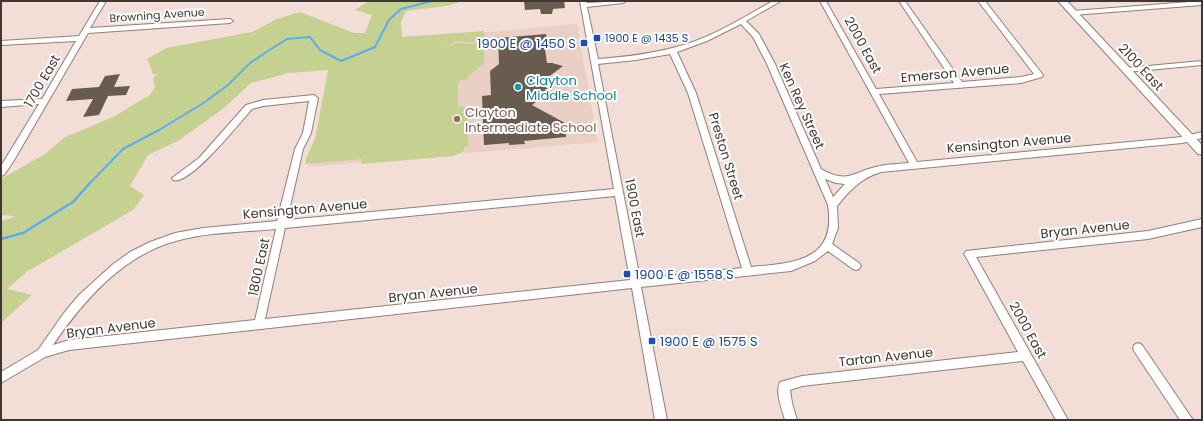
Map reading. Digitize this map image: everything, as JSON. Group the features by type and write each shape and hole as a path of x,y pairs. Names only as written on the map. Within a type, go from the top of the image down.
{"street":[{"name":"1700 East","path":"1,173 7,167 103,1"},
{"path":"584,3 623,1"},
{"path":"594,62 635,58 672,50 708,38 778,1"},
{"name":"2000 East","path":"823,1 914,165"},
{"path":"902,1 960,84"},
{"name":"Emerson Avenue","path":"873,92 1021,80 1038,75 981,1"},
{"name":"2100 East","path":"1062,1 1202,151"},
{"name":"1900 East","path":"584,3 661,420"},
{"path":"1073,13 1202,3"},
{"name":"Browning Avenue","path":"1,44 83,34 230,21"},
{"name":"Ken Rey Street","path":"742,21 756,36 766,55 832,205"},
{"name":"Preston Street","path":"672,50 692,93 748,272"},
{"path":"1126,70 1202,64"},
{"name":"1800 East","path":"176,178 191,170 202,160 249,107 263,103 314,98 307,133 299,149 259,325"},
{"path":"1,104 45,101"},
{"name":"Kensington Avenue","path":"832,205 855,179 872,171 881,169 1179,141 1202,134"},
{"path":"818,171 835,181 855,179"},
{"name":"Kensington Avenue","path":"42,353 53,336 87,293 116,267 152,246 175,238 203,232 618,192"},
{"path":"832,205 834,226 828,246 856,266"},
{"name":"Bryan Avenue","path":"969,254 1148,235 1163,232 1182,225 1202,222"},
{"name":"Bryan Avenue","path":"1,378 42,353 68,345 791,267 805,262 819,254 828,246"},
{"name":"2000 East","path":"969,254 1062,420"},
{"path":"1138,348 1187,420"},
{"name":"Tartan Avenue","path":"791,420 786,403 784,386 802,380 1026,356"}],"shaded area":[{"name":"Clayton Intermediate School","path":"577,24 598,142 308,167 326,95 429,65 455,35"}],"green space":[{"path":"369,1 463,1 447,6 406,11 401,22 402,37 484,31 484,43 455,41 452,45 442,45 453,46 455,43 484,44 484,64 469,75 467,80 460,80 460,83 458,83 458,107 468,107 468,146 464,147 464,151 454,156 361,164 362,159 305,164 306,158 315,139 328,70 289,73 251,83 224,108 178,141 148,155 130,186 144,195 133,210 28,271 7,289 32,295 1,323 1,221 15,217 6,215 1,216 1,179 45,154 65,137 113,117 149,96 155,87 153,78 157,74 153,74 147,59 166,48 252,32 277,19 300,12 354,33 365,33 372,15 355,10"}],"building":[{"path":"524,1 564,1 565,8 553,9 552,14 541,14 540,9 525,10"},
{"name":"Clayton Middle School","path":"546,34 547,42 544,42 547,63 563,66 539,84 551,90 532,105 565,123 566,137 524,141 525,144 509,145 509,143 484,145 482,96 491,95 490,71 499,64 498,38"},
{"path":"120,74 114,87 130,86 126,95 108,96 99,115 83,117 93,99 66,101 72,89 99,87 105,76"}],"waterway":[{"path":"89,184 123,149 159,130 202,104 228,85 250,63 287,39 310,37 320,50 341,61 375,47 389,20 401,9 432,1"},
{"path":"1,239 23,233 73,202 90,183"}],"place":[{"name":"1900 E @ 1435 S","path":"597,38"},
{"name":"1900 E @ 1450 S","path":"584,43"},
{"name":"Clayton Middle School","path":"518,87"},
{"name":"Clayton Intermediate School","path":"457,119"},
{"name":"1900 E @ 1558 S","path":"627,274"},
{"name":"1900 E @ 1575 S","path":"652,341"}]}
